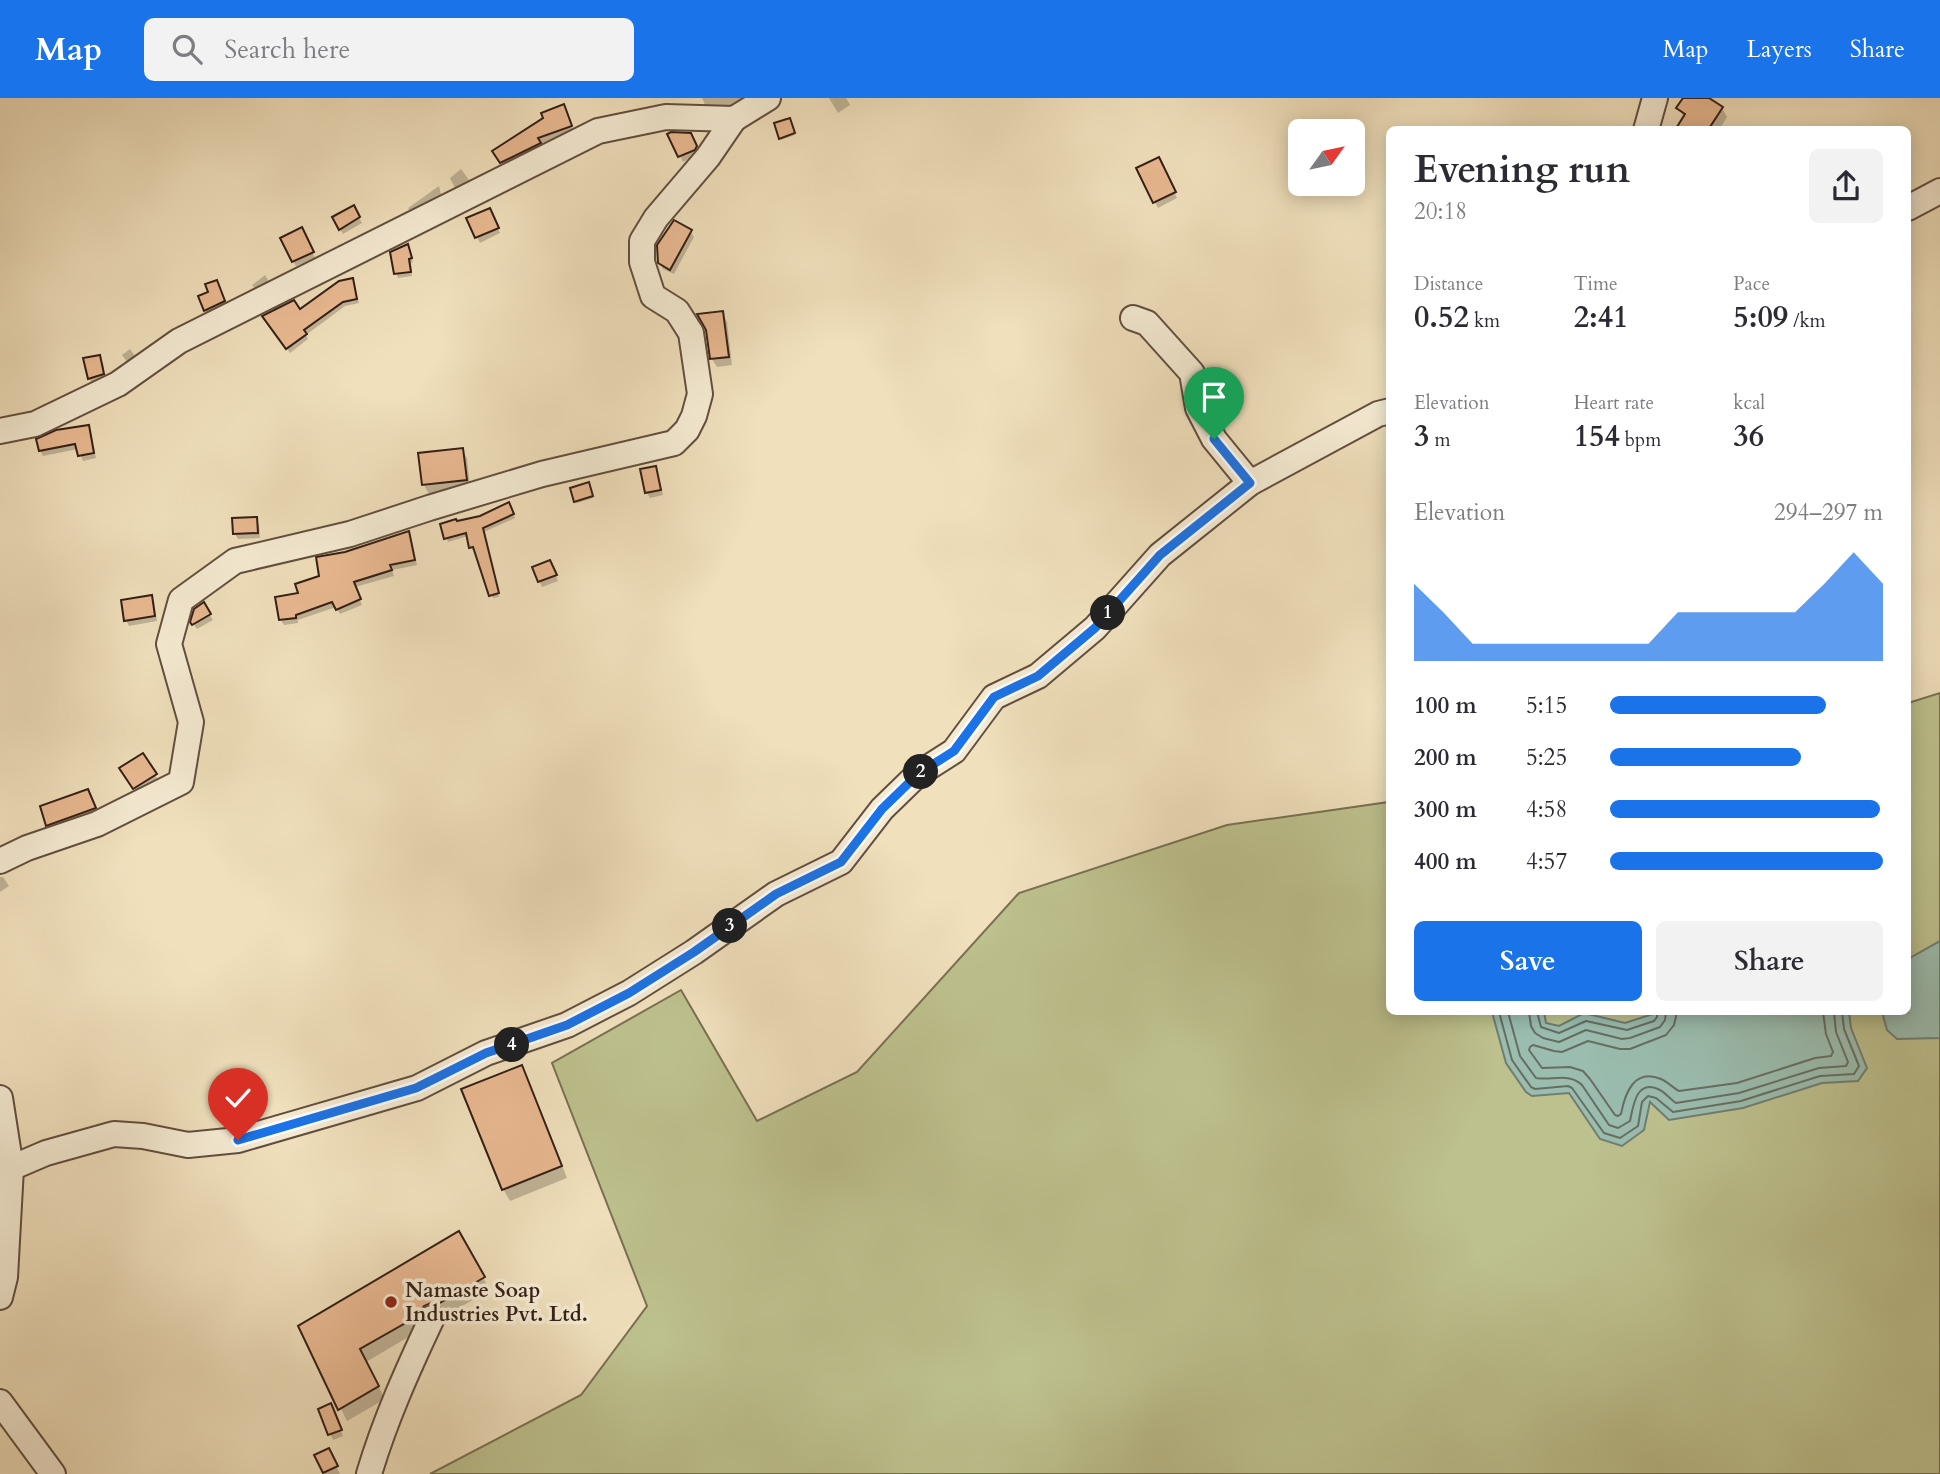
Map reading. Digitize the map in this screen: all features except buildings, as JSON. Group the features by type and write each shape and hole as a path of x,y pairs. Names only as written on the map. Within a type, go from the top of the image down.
{"street":[{"path":"0,860 97,824 181,782 191,722 169,644 181,600 236,561 350,534 541,474 674,443 687,430 694,416 699,394 691,333 677,311 653,296 642,262 642,241 656,218 708,157 734,119 768,98"},
{"path":"1647,126 1655,98"},
{"path":"0,431 35,424 118,384 179,341 598,131 666,117 734,119"},
{"path":"1911,206 1940,191"},
{"path":"1133,318 1147,323 1192,373 1198,408 1214,439 1250,483"},
{"path":"11,1168 46,1153 114,1134 143,1136 188,1145 238,1140 416,1088 486,1053 567,1025 629,993 694,952 776,894 841,862 882,809 918,774 954,751 994,697 1038,676 1095,628 1160,555 1250,483 1386,412"},
{"path":"0,1097 11,1168 5,1278 0,1297"},
{"path":"369,1474 403,1378 432,1318"},
{"path":"0,1402 53,1474"}],"green space":[{"path":"1940,693 1940,1474 430,1474 581,1395 647,1306 552,1063 681,990 757,1121 857,1072 1019,893 1227,825 1386,802 1386,1015 1911,1015 1911,702"}],"water":[{"path":"1940,941 1940,1038 1897,1039 1887,1030 1883,1015 1911,1015 1911,957"},
{"path":"1493,1015 1545,1015 1546,1023 1559,1026 1580,1015 1592,1015 1625,1023 1650,1015 1849,1015 1851,1028 1867,1068 1858,1081 1822,1083 1743,1108 1669,1120 1650,1102 1644,1130 1622,1146 1600,1139 1569,1093 1532,1096 1526,1092 1506,1063"}],"place":[{"name":"Namaste Soap Industries Pvt. Ltd.","path":"391,1302"}],"route":[{"path":"238,1140 416,1088 486,1053 567,1025 629,993 694,952 776,894 841,862 882,809 918,774 954,751 994,697 1038,676 1095,628 1160,555 1250,483 1214,439"}]}
